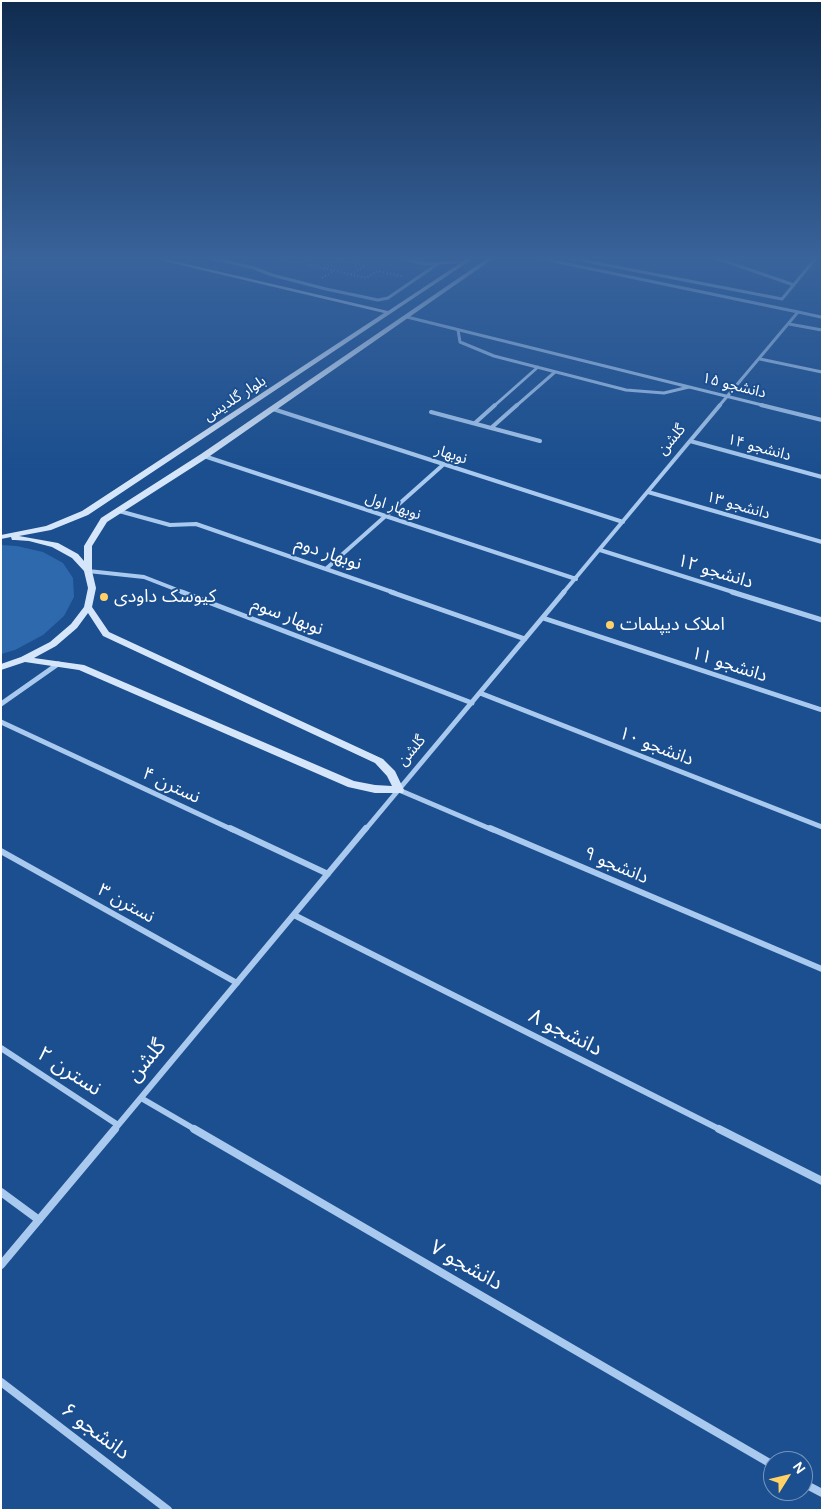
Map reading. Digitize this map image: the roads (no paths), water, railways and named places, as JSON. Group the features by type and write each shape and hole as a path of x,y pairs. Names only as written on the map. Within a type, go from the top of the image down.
{"main road":[{"name":"بلوار گلدیس","path":"1,537 48,528 85,513 365,329"},
{"name":"بلوار گلدیس","path":"88,607 92,588 88,571 88,546 104,520 273,410 390,329"},
{"path":"264,394 285,401"},
{"path":"1,537 29,539 55,545 75,556 88,571"},
{"path":"1,667 24,660 60,638 74,626 88,607"},
{"name":"گلشن","path":"24,660 81,667 352,784 375,789 399,790 391,774 379,761 106,634 88,607"}],"street":[{"name":"دانشجو ۱۵","path":"452,329 822,420"},
{"name":"گلشن","path":"1,1265 785,329"},
{"path":"458,330 460,342 494,356 626,390 664,393 690,387"},
{"path":"760,359 822,372"},
{"path":"475,424 538,367"},
{"path":"491,428 555,372"},
{"name":"نوبهار","path":"273,410 623,522"},
{"path":"431,412 540,441"},
{"name":"دانشجو ۱۴","path":"690,441 822,476"},
{"name":"نوبهار اول","path":"204,456 576,579"},
{"path":"327,568 444,464"},
{"name":"دانشجو ۱۳","path":"648,492 822,542"},
{"name":"نوبهار دوم","path":"119,511 170,525 196,524 327,568 524,639"},
{"name":"دانشجو ۱۲","path":"600,550 822,620"},
{"name":"نوبهار سوم","path":"88,571 144,577 472,703"},
{"name":"دانشجو ۱۱","path":"543,618 822,710"},
{"path":"1,704 58,664"},
{"name":"دانشجو ۱۰","path":"480,693 822,827"},
{"name":"نسترن ۴","path":"1,722 328,874"},
{"name":"دانشجو ۹","path":"399,790 822,969"},
{"name":"نسترن ۳","path":"2,852 237,983"},
{"name":"دانشجو ۸","path":"294,915 822,1181"},
{"name":"نسترن ۲","path":"1,1048 118,1125"},
{"name":"دانشجو ۷","path":"142,1098 763,1459"},
{"path":"1,1192 39,1220"},
{"name":"دانشجو ۶","path":"1,1382 168,1510"}],"place":[{"name":"کیوسک داودی","path":"104,597"},
{"name":"املاک دیپلمات","path":"610,625"}]}
